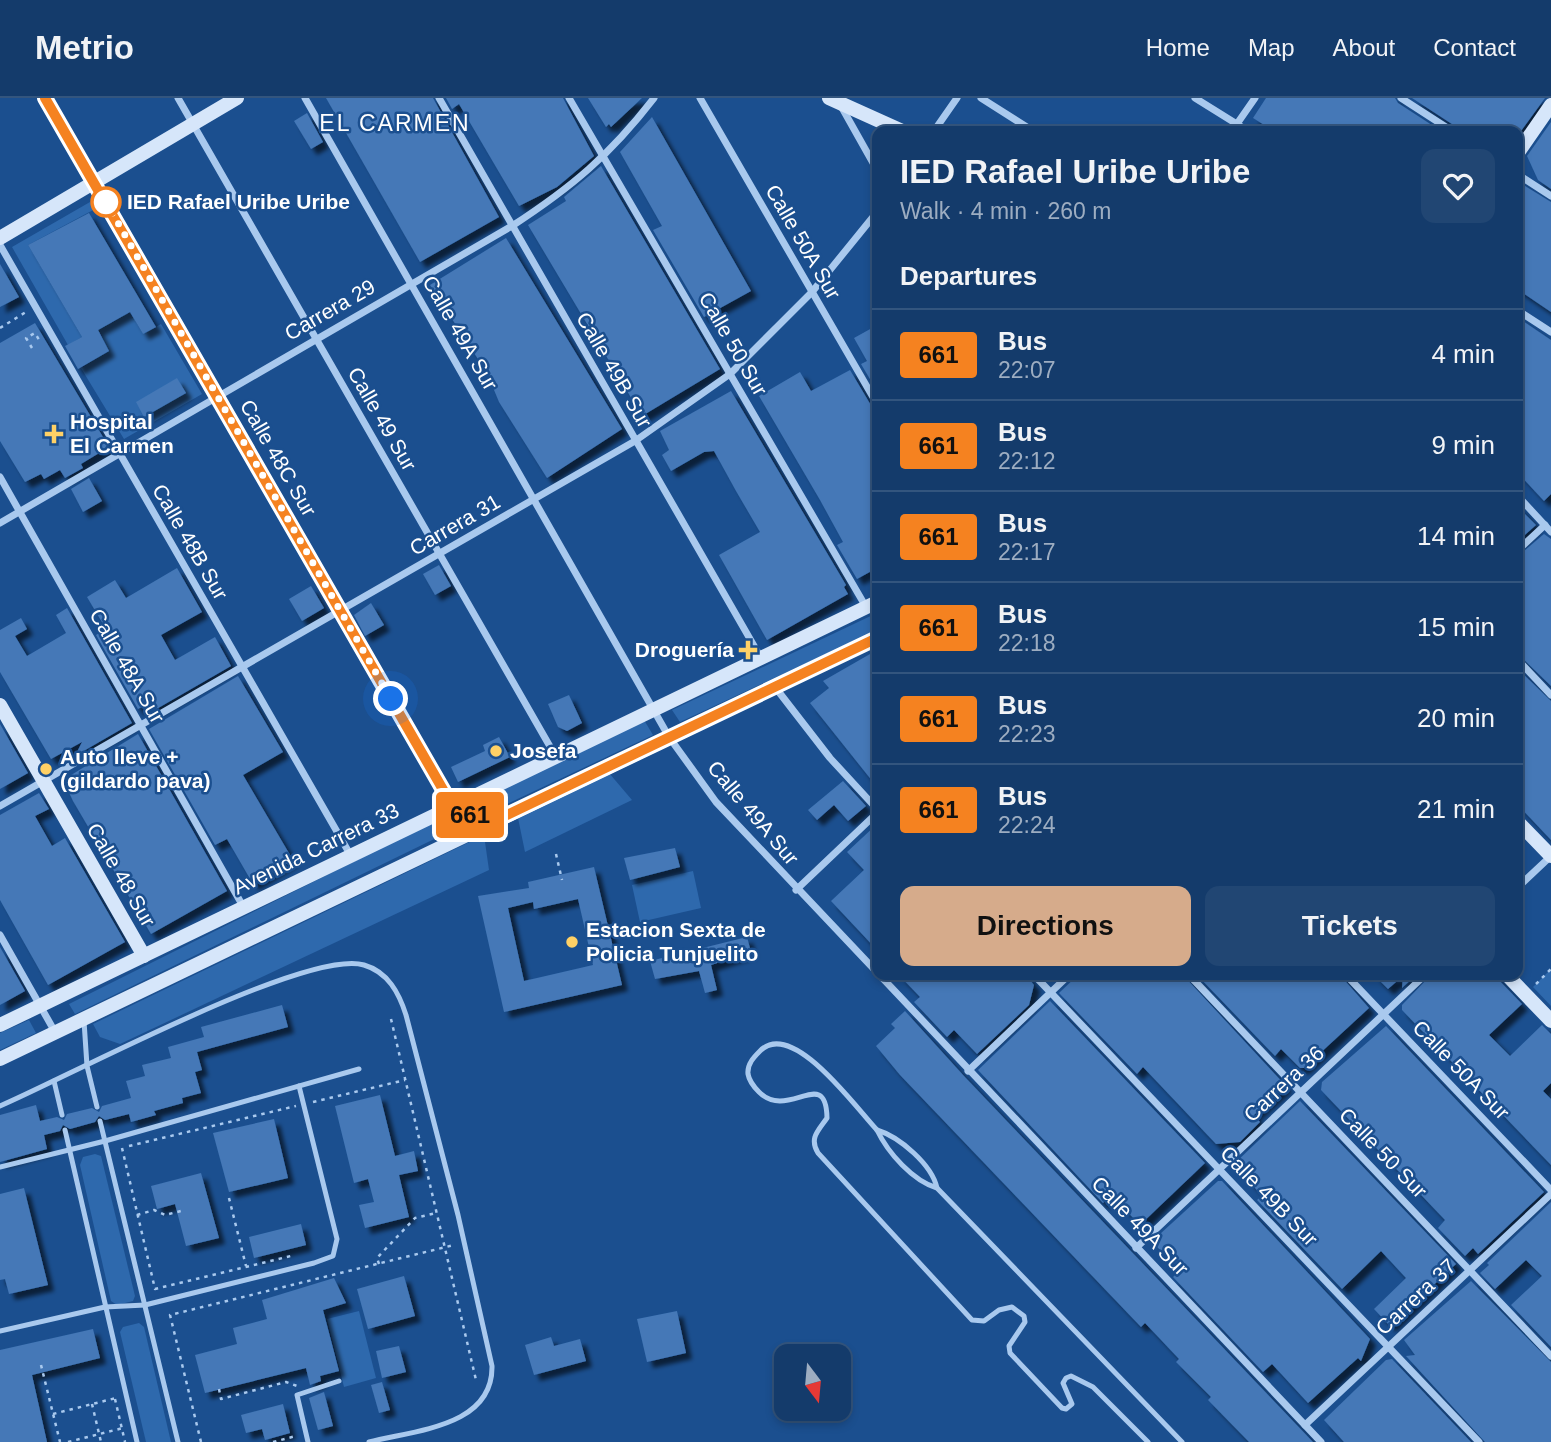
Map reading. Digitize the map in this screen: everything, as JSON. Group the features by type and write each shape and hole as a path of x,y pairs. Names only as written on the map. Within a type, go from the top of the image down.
{"main road":[{"name":"Calle 48C Sur","path":"45,98 453,807"},
{"path":"0,238 237,98"},
{"path":"834,100 891,126"},
{"path":"1523,145 1551,105"},
{"name":"Avenida Carrera 33","path":"0,1025 872,602"},
{"path":"0,1059 872,640"},
{"name":"Calle 48 Sur","path":"0,705 144,956"},
{"path":"453,807 488,824"},
{"path":"1523,827 1551,856"},
{"path":"1512,980 1551,1021"}],"street":[{"name":"Calle 49 Sur","path":"178,98 556,757"},
{"name":"Calle 49A Sur","path":"305,98 536,499 669,737 716,802 872,970"},
{"name":"Calle 49B Sur","path":"439,98 761,658"},
{"name":"Calle 50 Sur","path":"569,98 730,374 872,600"},
{"name":"Carrera 29","path":"0,523 512,226 573,185 604,158 654,98"},
{"name":"Calle 50A Sur","path":"700,98 872,395"},
{"path":"937,126 957,98"},
{"path":"981,98 1025,126"},
{"path":"1195,98 1232,126"},
{"path":"1236,126 1255,98"},
{"path":"1401,98 1444,126"},
{"path":"834,100 872,162"},
{"path":"1523,178 1551,196"},
{"name":"Carrera 31","path":"0,806 635,441 730,374 812,292 872,218"},
{"name":"Calle 48B Sur","path":"0,245 351,856"},
{"path":"1523,314 1551,332"},
{"name":"Calle 48A Sur","path":"0,477 244,908"},
{"path":"1523,501 1551,532"},
{"path":"1523,545 1545,525"},
{"path":"1523,665 1551,695"},
{"path":"775,686 830,758 872,805"},
{"path":"796,890 872,816"},
{"path":"1523,882 1551,856"},
{"path":"0,935 55,1032"},
{"name":"Calle 49A Sur","path":"882,980 1321,1442"},
{"name":"Calle 49B Sur","path":"1039,980 1479,1442"},
{"path":"968,1071 1064,980"},
{"name":"Calle 50 Sur","path":"1194,980 1551,1356"},
{"name":"Calle 50A Sur","path":"1351,980 1551,1192"},
{"name":"Carrera 36","path":"1136,1248 1420,980"},
{"name":"Carrera 37","path":"1305,1425 1551,1192"}],"lane":[{"path":"0,1106 264,985 347,962 374,969 394,986 401,999 464,1243 492,1366 492,1382 486,1398 460,1419 369,1442"},
{"path":"84,1018 87,1066 97,1107"},
{"path":"937,1188 924,1185 884,1144 877,1130 805,1052 793,1045 779,1042 763,1047 751,1059 748,1073 754,1087 767,1100 782,1103 809,1093 818,1094 825,1101 827,1118 814,1137 813,1145 818,1153 972,1321 984,1321 1006,1307 1012,1307 1024,1316 1025,1322 1009,1346 1010,1353 1062,1408 1066,1409 1072,1404 1063,1383 1071,1376 1093,1387 1148,1442"},
{"path":"0,1167 105,1141 359,1069"},
{"path":"54,1081 62,1115"},
{"path":"0,1331 105,1307 145,1305 333,1256 338,1239 299,1086"},
{"path":"100,1121 178,1442"},
{"path":"65,1130 137,1442"},
{"path":"877,1130 891,1135 934,1175 937,1188 1182,1442"},
{"path":"308,1442 297,1398 301,1391 339,1381"}],"path":[{"path":"0,327 35,307"},
{"path":"32,348 26,338 35,333 41,343"},
{"path":"556,855 562,880"},
{"path":"1530,989 1551,969"},
{"path":"391,1018 476,1380"},
{"path":"295,1255 155,1289 121,1148 405,1080"},
{"path":"229,1198 246,1267"},
{"path":"137,1215 153,1210 164,1215 181,1211"},
{"path":"379,1264 377,1258 415,1218 436,1213"},
{"path":"201,1442 170,1315 464,1243"},
{"path":"41,1365 60,1442"},
{"path":"219,1389 221,1399 289,1382 301,1391"},
{"path":"53,1414 126,1396"},
{"path":"115,1399 125,1442"},
{"path":"92,1404 101,1442"},
{"path":"68,1442 133,1426"},
{"path":"273,1442 306,1433"}],"shaded area":[{"path":"90,202 95,209 28,245 82,337 68,345 12,247"},
{"path":"130,312 143,334 161,324 202,394 124,439 81,368 109,351 91,318 113,322"},
{"path":"872,615 872,632 680,722 672,710"},
{"path":"644,720 653,735 490,812 475,803"},
{"path":"609,773 632,800 525,852 518,818"},
{"path":"447,815 461,826 75,1014 69,1004"},
{"path":"484,835 489,870 120,1044 100,1037 93,1024"},
{"path":"693,871 701,908 640,922 632,885"},
{"path":"1551,969 1551,1006 1533,987"},
{"path":"29,1020 36,1033 0,1050 0,1033"},
{"path":"95,1154 101,1156 135,1296 133,1301 117,1305 111,1301 80,1165 83,1157"},
{"path":"359,1311 376,1378 344,1387 327,1319"},
{"path":"139,1323 144,1327 171,1442 146,1442 120,1332 123,1327"}],"building":[{"path":"326,98 433,98 499,217 420,262"},
{"path":"446,98 563,98 594,156 557,187 519,206 459,104 452,109"},
{"path":"588,98 642,98 611,127 609,124 606,127"},
{"path":"1266,98 1395,98 1398,103 1433,126 1266,126 1253,118"},
{"path":"1412,98 1545,98 1523,128 1523,126 1455,126"},
{"path":"307,113 323,142 311,149 294,121"},
{"path":"652,117 751,291 704,317 653,230 662,226 620,152"},
{"path":"1551,122 1551,189 1538,180 1527,156"},
{"path":"601,166 720,369 642,416 528,225 566,201 564,197"},
{"path":"1523,185 1551,202 1551,312 1523,293"},
{"path":"89,213 156,327 143,334 130,312 98,330 109,351 78,369 65,346 82,337 28,245"},
{"path":"506,238 622,429 547,478 499,402 487,373 430,285"},
{"path":"0,264 19,297 0,307"},
{"path":"1523,321 1551,340 1551,494 1544,501 1523,478"},
{"name":"Hospital El Carmen","path":"35,323 109,447 81,464 83,468 65,478 60,470 44,479 41,474 25,482 0,441 0,343"},
{"path":"872,328 872,383 861,364 867,361 854,338"},
{"path":"850,370 872,407 872,571 857,579 837,545 843,542 759,396 800,372 811,391"},
{"path":"177,378 186,393 144,417 136,402"},
{"path":"731,391 846,585 844,587 848,594 767,640 719,555 760,532 714,451 704,452 671,471 662,455 669,450 660,431"},
{"path":"89,478 102,501 83,512 71,489"},
{"path":"1523,512 1536,525 1523,537"},
{"path":"1544,534 1551,539 1551,686 1523,659 1523,552"},
{"path":"439,565 451,586 435,595 423,574"},
{"path":"177,568 202,612 161,635 175,660 215,637 231,666 153,711 148,703 138,709 96,635 106,629 87,597 115,580 126,598"},
{"path":"311,586 324,608 302,621 289,599"},
{"path":"371,603 384,625 365,636 354,615"},
{"path":"67,608 132,723 75,756 82,742 51,759 0,672 0,630 21,618 27,629 15,636 27,656 66,633 56,615"},
{"path":"872,653 872,781 810,703 829,688 823,681"},
{"path":"1523,674 1551,701 1551,840 1523,810"},
{"path":"238,676 283,752 243,775 293,860 253,884 227,839 215,845 149,729"},
{"path":"569,695 582,723 567,731 558,727 548,704"},
{"path":"0,724 28,773 0,789"},
{"path":"138,734 227,891 151,934 63,780"},
{"path":"499,737 510,757 458,782 451,767 485,751 483,745"},
{"path":"843,781 866,806 848,821 834,805 817,820 808,810"},
{"path":"39,793 49,809 35,816 52,846 65,838 125,942 48,985 0,900 0,815"},
{"path":"872,829 872,945 831,901 864,870 847,852"},
{"path":"675,848 680,867 630,880 624,858"},
{"path":"594,867 622,985 504,1012 478,896 529,888 528,882","holes":["578,899 593,965 524,981 508,908 533,902 534,909"]},
{"path":"747,937 751,952 711,965 717,990 705,993 699,971 655,979 650,961"},
{"path":"0,947 25,991 0,1005"},
{"path":"904,980 1030,980 1034,985 1029,1005 977,1054 954,1030 947,1037 914,1002 920,997"},
{"path":"1073,980 1188,980 1286,1086 1254,1115 1260,1122 1240,1142 1216,1144 1143,1067 1137,1074 1059,993"},
{"path":"1202,980 1344,980 1369,1008 1304,1068 1300,1068 1281,1049 1275,1056"},
{"path":"1379,980 1398,980 1388,989"},
{"path":"1403,980 1411,980 1402,988"},
{"path":"1426,980 1499,980 1522,1004 1489,1035 1510,1056 1542,1025 1551,1034 1551,1083 1543,1091 1551,1099 1551,1165 1402,1010 1402,1005"},
{"path":"1050,1001 1205,1163 1140,1225 1111,1195 1103,1203 978,1070"},
{"path":"282,1005 288,1027 197,1052 202,1070 195,1072 201,1093 182,1098 183,1103 154,1111 156,1115 131,1122 129,1114 105,1120 99,1116 95,1122 70,1129 63,1125 60,1131 44,1135 47,1149 0,1162 0,1115 36,1105 40,1121 57,1117 64,1120 67,1114 92,1108 99,1112 102,1106 131,1098 126,1081 145,1076 142,1065 171,1058 168,1047 204,1037 201,1027"},
{"path":"905,1011 1313,1442 1249,1442 1208,1400 1211,1397 1176,1362 1179,1359 1145,1323 1141,1327 900,1075 876,1046 895,1028 891,1024"},
{"path":"1386,1026 1544,1192 1478,1254 1473,1248 1465,1256 1438,1228 1445,1220 1321,1090 1322,1082"},
{"path":"380,1095 395,1156 414,1151 418,1171 399,1175 409,1217 365,1228 359,1205 374,1202 368,1179 354,1183 335,1106"},
{"path":"1300,1101 1456,1264 1390,1326 1374,1309 1406,1278 1381,1251 1342,1289 1257,1200 1262,1196 1234,1164"},
{"path":"274,1119 288,1178 229,1192 213,1133"},
{"path":"201,1173 219,1238 186,1246 175,1204 157,1209 151,1186"},
{"path":"1218,1181 1222,1181 1370,1339 1361,1361 1358,1358 1308,1403 1272,1364 1263,1372 1173,1277 1181,1270 1154,1244 1160,1234"},
{"path":"24,1188 48,1285 9,1294 5,1279 0,1280 0,1194"},
{"path":"1551,1202 1551,1347 1511,1305 1542,1276 1526,1260 1495,1289 1480,1273 1489,1265 1487,1263"},
{"path":"301,1224 306,1245 254,1258 249,1237"},
{"path":"404,1276 415,1316 368,1329 357,1289"},
{"path":"334,1278 346,1303 323,1310 339,1371 320,1376 321,1381 310,1385 306,1368 205,1393 195,1355 237,1344 233,1328 267,1319 262,1300"},
{"path":"1471,1281 1551,1362 1551,1442 1485,1442 1406,1356 1415,1355 1404,1340"},
{"path":"677,1311 686,1353 647,1362 637,1319"},
{"path":"93,1329 100,1358 32,1375 47,1442 0,1442 0,1350"},
{"path":"551,1337 554,1346 580,1339 586,1361 534,1375 525,1345"},
{"path":"399,1346 406,1372 382,1378 376,1351"},
{"path":"1392,1359 1471,1442 1344,1442 1324,1420 1386,1360"},
{"path":"382,1382 390,1410 379,1413 371,1385"},
{"path":"324,1392 333,1426 318,1430 309,1398"},
{"path":"283,1404 290,1433 265,1440 262,1429 246,1433 241,1415"}],"bus line":[{"name":"661","path":"45,98 453,807 488,824 872,640"}],"place":[{"name":"IED Rafael Uribe Uribe","path":"106,202"},
{"name":"Hospital El Carmen","path":"54,434"},
{"name":"Droguería","path":"748,650"},
{"name":"Josefa","path":"496,751"},
{"name":"Auto lleve + (gildardo pava)","path":"46,769"},
{"name":"Estacion Sexta de Policia Tunjuelito","path":"572,942"}],"district":[{"name":"EL CARMEN","path":"395,123"}],"route":[{"path":"106,202 391,699"}]}
